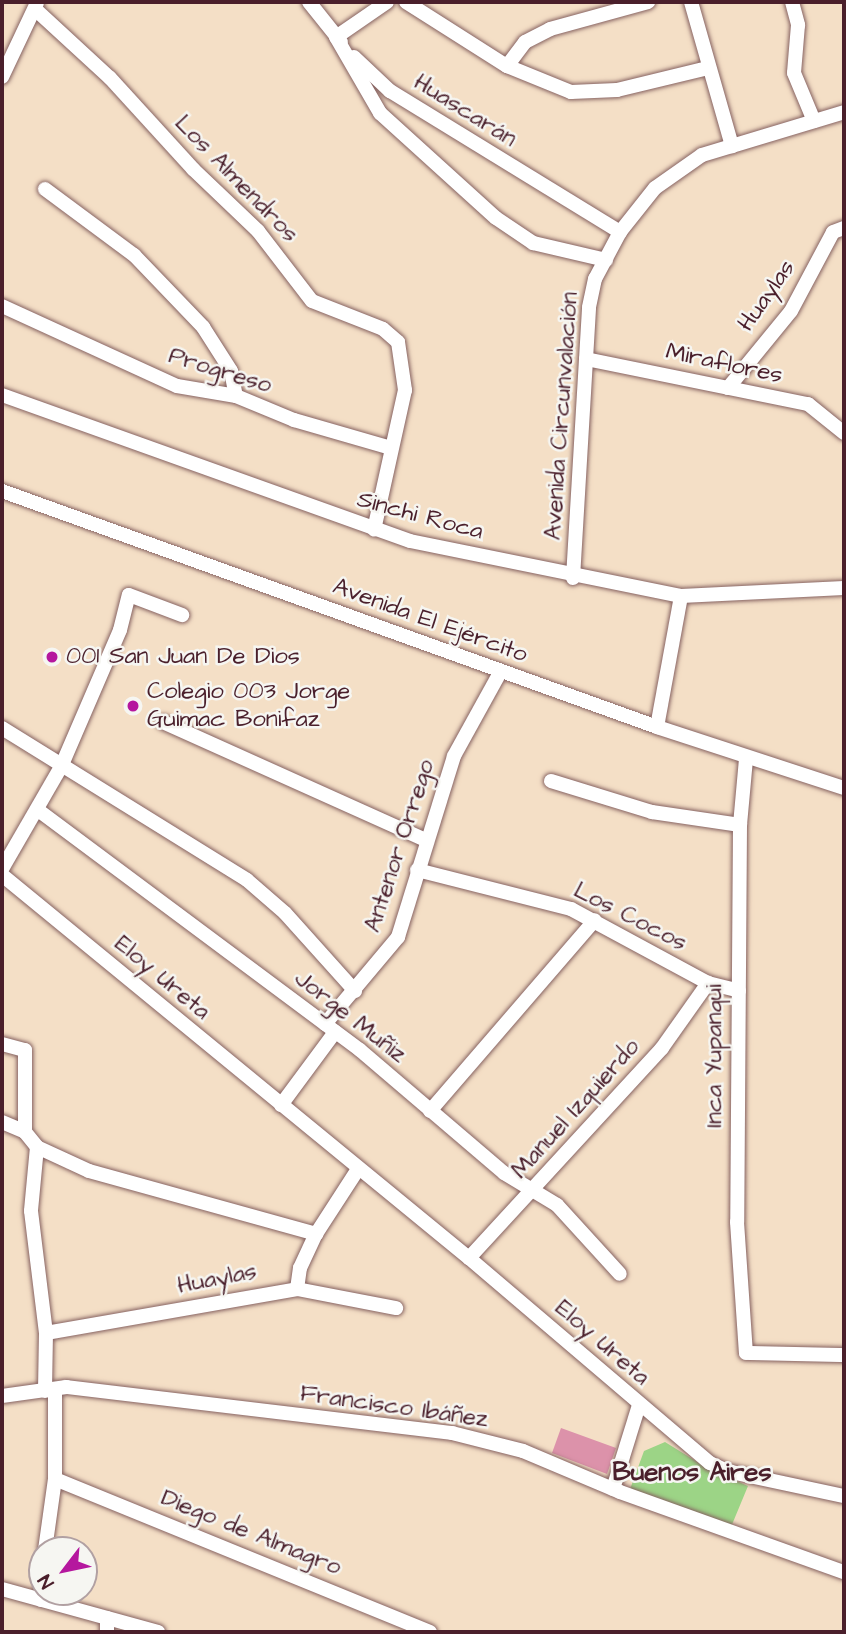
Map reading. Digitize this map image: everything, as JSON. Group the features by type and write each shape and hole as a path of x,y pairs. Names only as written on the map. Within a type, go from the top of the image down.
{"street":[{"name":"Huascarán","path":"309,2 369,76 620,232"},
{"path":"387,2 336,37 380,113 496,218 533,243 606,260"},
{"path":"406,2 507,66 571,92 591,93 708,68"},
{"path":"507,66 525,42 550,29 648,2"},
{"path":"691,2 732,146"},
{"path":"793,3 798,25 794,73 814,121"},
{"path":"2,77 36,6"},
{"name":"Los Almendros","path":"36,6 110,78 193,169 258,231 312,301 383,329 398,342 405,390 374,530"},
{"name":"Avenida Circunvalación","path":"573,578 589,307 606,260 620,232 655,188 681,167 732,146 844,112"},
{"path":"46,189 134,255 203,327 231,371 236,396"},
{"name":"Huaylas","path":"728,388 791,311 833,232 842,228"},
{"name":"Progreso","path":"3,312 177,386 236,396 293,420 391,449"},
{"name":"Miraflores","path":"586,359 808,404 844,433"},
{"name":"Sinchi Roca","path":"2,395 374,530 573,578 681,596 844,588"},
{"name":"Avenida El Ejército","path":"2,491 746,759 844,788"},
{"path":"2,869 61,767 120,630 130,595 181,615"},
{"path":"657,727 681,596"},
{"name":"Antenor Orrego","path":"281,1105 355,990 398,937 425,840 454,756 500,671"},
{"path":"163,722 425,840"},
{"name":"Jorge Muñiz","path":"2,728 247,880 285,913 355,990"},
{"name":"Inca Yupanqui","path":"746,759 740,825 737,1222 746,1353 844,1355"},
{"path":"551,780 652,812 740,825"},
{"name":"Jorge Muñiz","path":"38,810 330,1028 504,1173 533,1188 557,1205 620,1275"},
{"name":"Los Cocos","path":"417,870 528,896 595,920 708,984 738,991"},
{"name":"Eloy Ureta","path":"2,875 470,1258 710,1463 727,1471 844,1496"},
{"path":"430,1111 595,920"},
{"name":"Manuel Izquierdo","path":"470,1258 662,1048 708,984"},
{"path":"2,1044 25,1050 25,1132"},
{"path":"2,1122 25,1132 37,1147 138,1187 316,1234"},
{"path":"37,1147 31,1211 46,1333 55,1479 47,1536"},
{"path":"297,1289 300,1268 316,1234 358,1169"},
{"name":"Huaylas","path":"46,1333 297,1289 396,1308"},
{"name":"Francisco Ibáñez","path":"2,1396 50,1390 452,1433 523,1451 613,1489 844,1572"},
{"path":"613,1489 639,1405"},
{"name":"Diego de Almagro","path":"55,1479 430,1632"},
{"path":"2,1589 28,1592"},
{"path":"68,1606 107,1625 158,1632"}],"green space":[{"path":"665,1442 707,1468 748,1486 731,1527 629,1492 644,1451"}],"building":[{"path":"561,1428 616,1448 607,1474 552,1453"}],"place":[{"name":"001 San Juan De Dios","path":"52,657"},
{"name":"Colegio 003 Jorge Guimac Bonifaz","path":"133,706"}],"district":[{"name":"Buenos Aires","path":"692,1473"}]}
